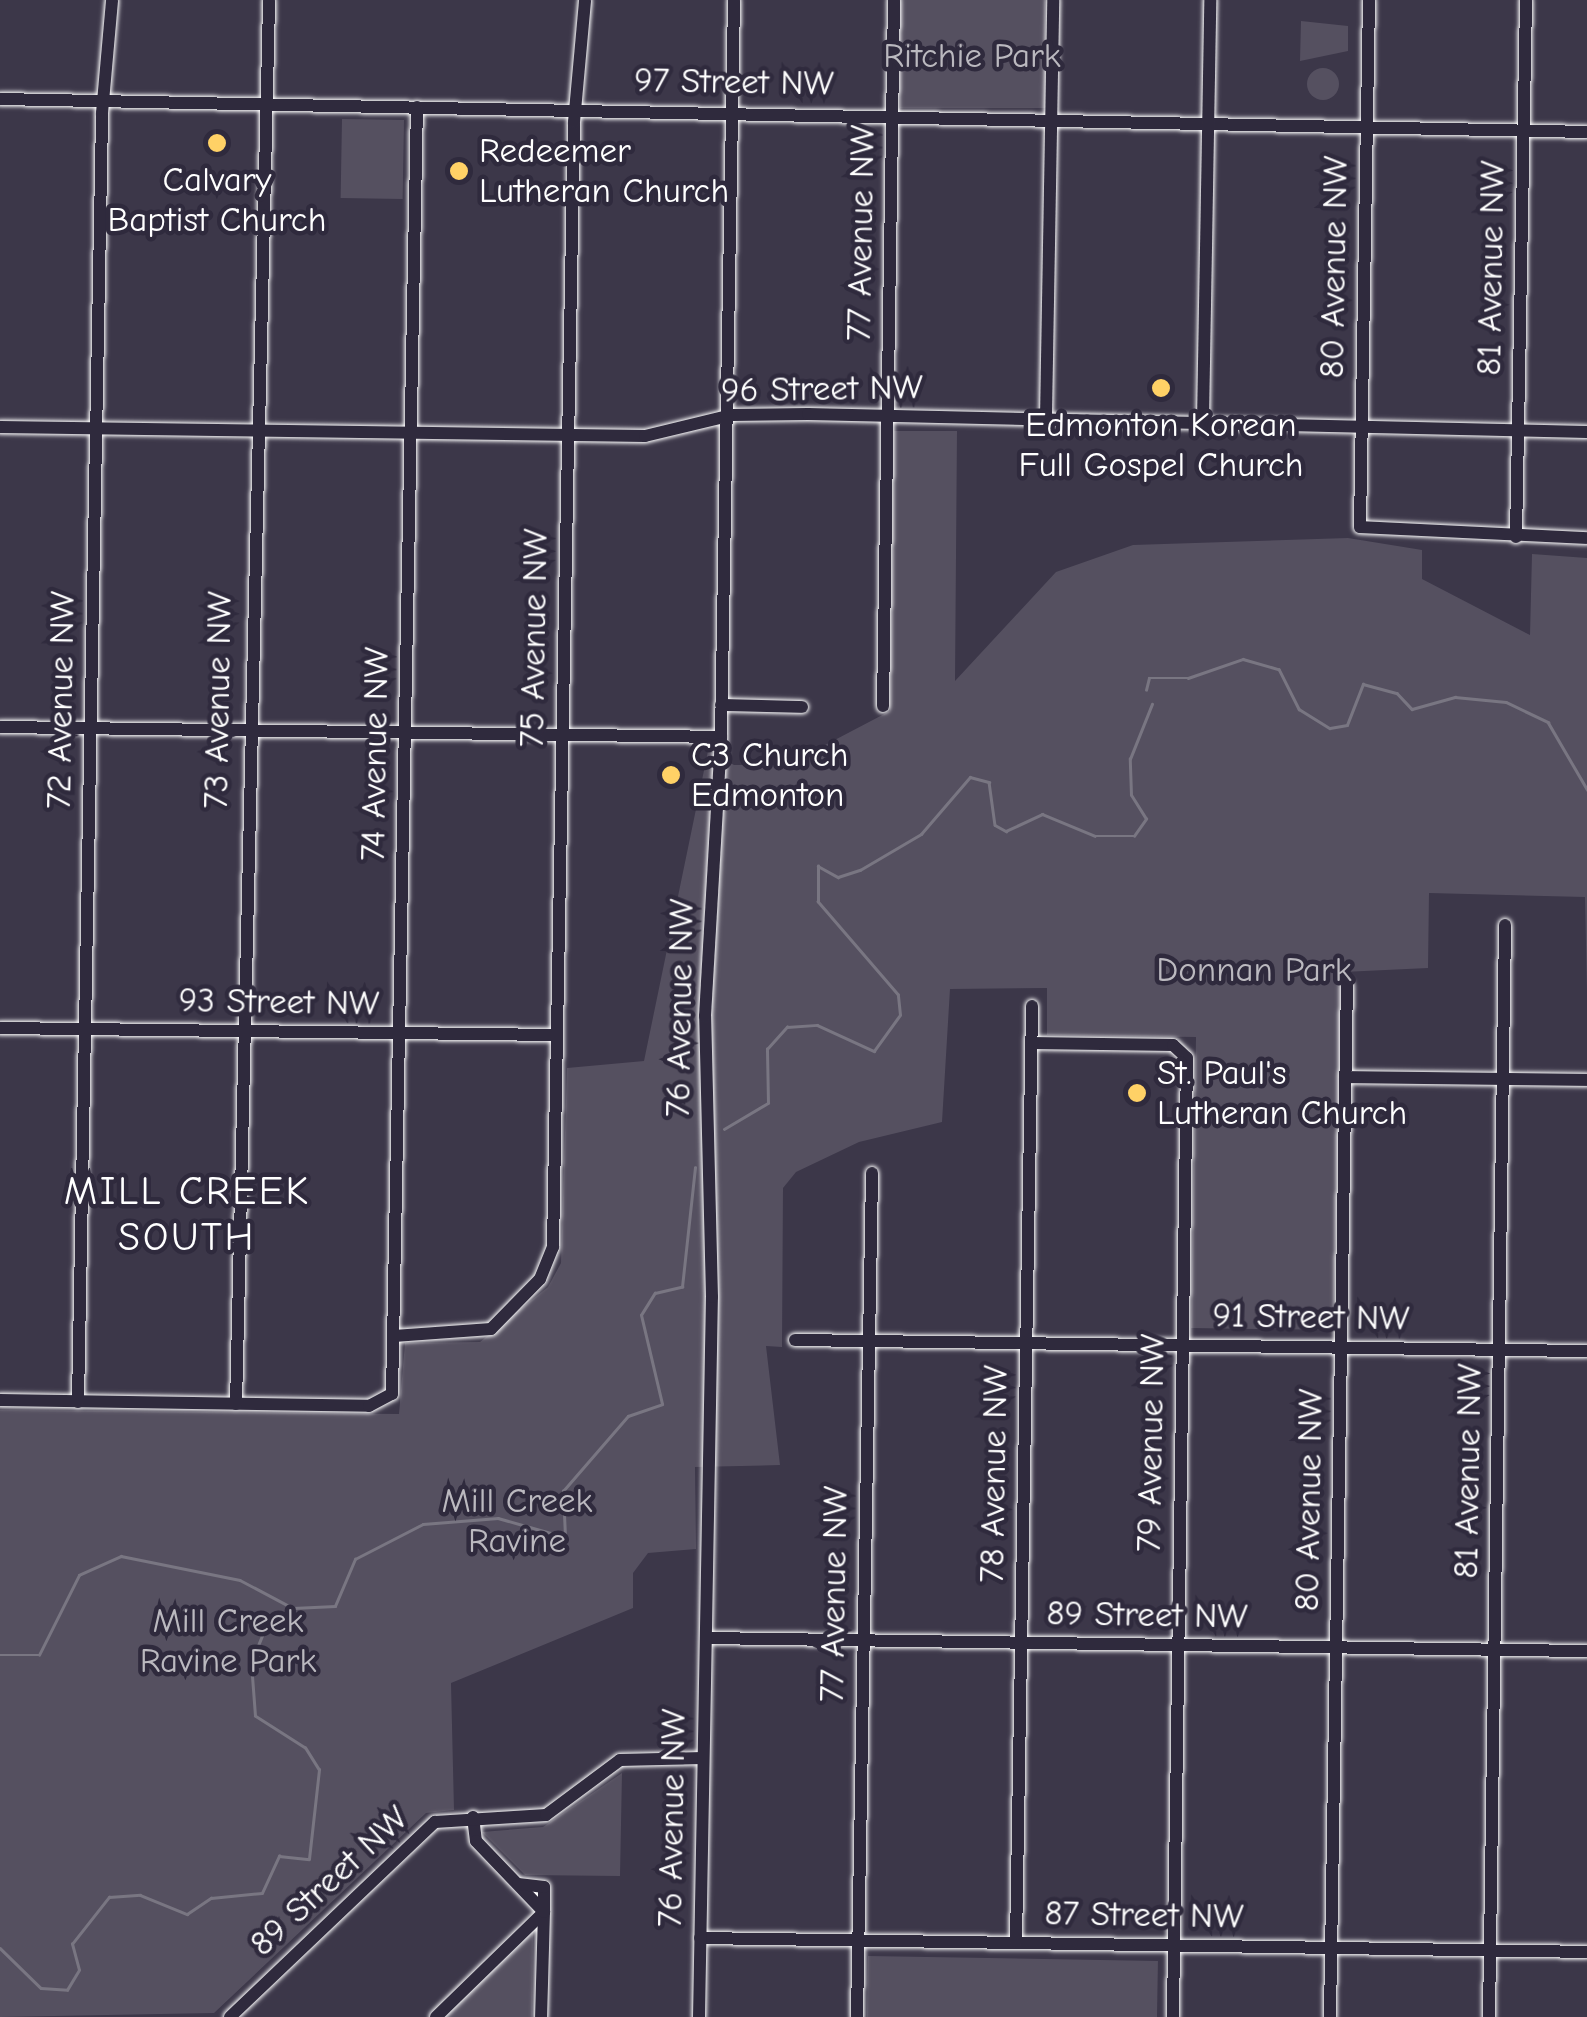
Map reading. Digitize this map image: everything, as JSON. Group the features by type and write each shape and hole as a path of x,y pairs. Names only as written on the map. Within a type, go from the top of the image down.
{"street":[{"name":"72 Avenue NW","path":"78,1402 95,429 112,0"},
{"name":"73 Avenue NW","path":"236,1404 260,104 268,94 269,0"},
{"name":"75 Avenue NW","path":"394,1336 486,1331 542,1276 554,1240 568,435 585,0"},
{"name":"76 Avenue NW","path":"699,2017 712,1297 705,1016 721,737 734,0"},
{"name":"77 Avenue NW","path":"883,706 894,0"},
{"path":"1046,418 1053,0"},
{"path":"1202,420 1210,0"},
{"name":"80 Avenue NW","path":"1369,0 1360,426 1363,534 1516,538"},
{"name":"81 Avenue NW","path":"1516,538 1526,0"},
{"name":"97 Street NW","path":"0,99 1587,132"},
{"name":"74 Avenue NW","path":"236,1404 387,1400 394,1336 417,107"},
{"name":"96 Street NW","path":"0,427 653,436 726,416 889,415 1587,432"},
{"path":"1516,538 1587,538"},
{"path":"721,705 802,707"},
{"path":"0,727 721,737"},
{"name":"81 Avenue NW","path":"1488,2017 1505,926"},
{"name":"80 Avenue NW","path":"1330,2017 1347,984"},
{"name":"78 Avenue NW","path":"1016,1943 1032,1006"},
{"name":"93 Street NW","path":"0,1028 557,1035"},
{"name":"79 Avenue NW","path":"1031,1043 1184,1051 1172,2017"},
{"path":"1345,1077 1587,1080"},
{"name":"77 Avenue NW","path":"857,2017 872,1173"},
{"name":"91 Street NW","path":"795,1340 1587,1350"},
{"path":"0,1400 236,1404"},
{"name":"89 Street NW","path":"706,1638 1587,1651"},
{"name":"89 Street NW","path":"230,2017 421,1831 473,1816 546,1815 626,1758 703,1758"},
{"path":"473,1816 476,1841 544,1912 541,2017"},
{"path":"436,2017 544,1912"},
{"name":"87 Street NW","path":"700,1938 1587,1952"}],"green space":[{"name":"Ritchie Park","path":"900,0 1045,0 1045,108 900,108"},
{"path":"1301,21 1348,26 1348,51 1300,61"},
{"path":"1323,68 1335,72 1339,84 1335,96 1323,100 1311,96 1307,84 1311,72"},
{"path":"342,119 404,120 403,199 341,198"},
{"name":"Mill Creek Ravine Park","path":"894,431 957,431 955,681 1056,572 1133,545 1348,538 1422,550 1422,579 1530,635 1532,554 1587,558 1587,992 1585,897 1429,893 1428,968 1343,972 1333,1330 1191,1328 1196,1037 1047,1035 1047,988 950,989 942,1122 859,1142 796,1172 783,1188 782,1347 766,1346 780,1465 695,1467 696,1549 648,1553 633,1573 633,1608 451,1683 454,1810 426,1813 214,2013 0,2017 0,1410 399,1414 405,1343 480,1342 548,1287 561,1263 567,1068 644,1061 708,751 734,765 787,765 890,711"},
{"path":"622,1773 620,1876 525,1875 482,1832 543,1827"},
{"path":"533,1929 532,2017 445,2017"},
{"path":"868,1956 1158,1961 1157,2017 867,2017"}],"waterway":[{"path":"1146,690 1149,678 1188,678 1243,659 1279,669 1299,709 1330,728 1347,725 1363,684 1397,693 1412,709 1455,697 1506,702 1548,722 1587,789"},
{"path":"724,1129 768,1103 767,1049 787,1027 817,1025 874,1051 900,1015 898,995 818,902 818,866 838,877 860,870 921,834 970,777 989,782 995,825 1006,831 1042,814 1095,836 1134,836 1146,819 1131,795 1130,759 1152,704"},
{"path":"0,1948 41,1988 67,1990 79,1970 72,1944 109,1897 140,1895 187,1914 211,1898 262,1893 279,1856 309,1859 319,1770 305,1748 255,1716 251,1663 263,1634 293,1608 335,1606 355,1559 423,1524 498,1518 565,1537 563,1491 628,1416 662,1404 641,1315 655,1293 682,1287 695,1168"},
{"path":"0,1655 39,1655 79,1575 121,1556 240,1580 291,1607"}],"place":[{"name":"Calvary Baptist Church","path":"217,143"},
{"name":"Redeemer Lutheran Church","path":"459,171"},
{"name":"Edmonton Korean Full Gospel Church","path":"1161,388"},
{"name":"C3 Church Edmonton","path":"671,775"},
{"name":"St. Paul's Lutheran Church","path":"1137,1093"}],"district":[{"name":"MILL CREEK SOUTH","path":"187,1214"}],"park label":[{"name":"Donnan Park","path":"1254,970"},
{"name":"Mill Creek Ravine","path":"517,1521"}]}
